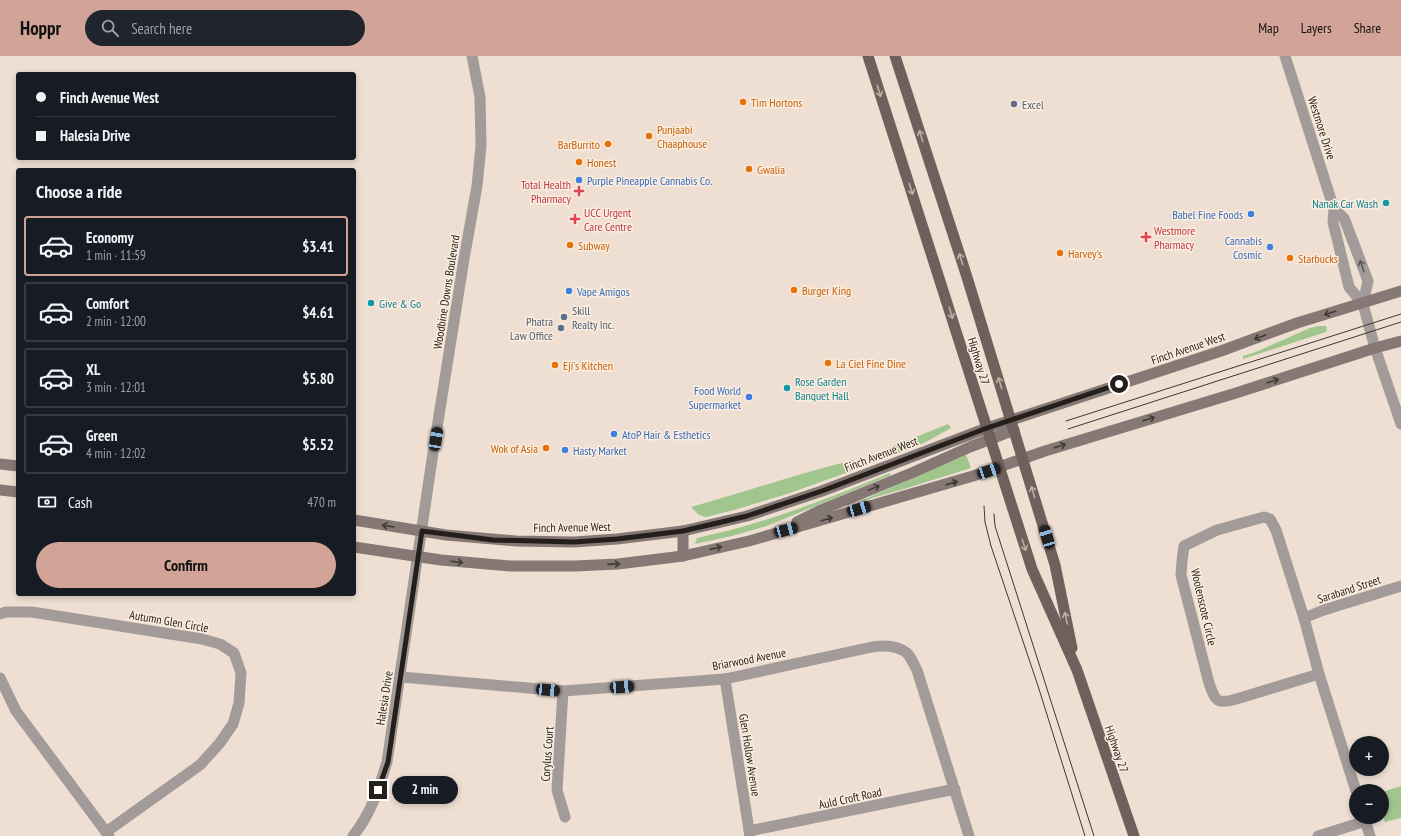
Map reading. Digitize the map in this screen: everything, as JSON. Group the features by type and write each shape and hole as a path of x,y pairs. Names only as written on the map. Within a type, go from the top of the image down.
{"main road":[{"name":"Highway 27","path":"868,56 1032,569 1077,670 1134,836"},
{"name":"Highway 27","path":"896,56 1013,425 1055,565 1077,670"},
{"name":"Finch Avenue West","path":"775,533 821,510 990,439 1045,408 1221,351 1297,323 1401,292"},
{"name":"Finch Avenue West","path":"356,546 481,564 545,567 618,564 683,556 775,533 999,468 1045,451 1401,341"},
{"name":"Finch Avenue West","path":"356,520 493,540 574,542 683,531 747,516 822,491 987,428 1013,425"},
{"path":"0,464 16,466"},
{"path":"0,490 16,492"},
{"path":"683,531 683,556"}],"street":[{"name":"Woodbine Downs Boulevard","path":"418,556 477,186 481,146 480,97 472,56"},
{"name":"Westmore Drive","path":"1285,56 1334,208 1333,222 1349,287 1363,304 1375,348 1401,424"},
{"name":"Westmore Drive","path":"1334,208 1344,218 1368,281 1363,304"},
{"name":"Woolenscote Circle","path":"1319,674 1233,700 1223,702 1215,698 1209,683 1181,575 1184,546 1217,530 1264,516 1270,519 1276,530 1304,618 1319,674 1354,784"},
{"name":"Halesia Drive","path":"353,836 368,814 388,762 418,556"},
{"name":"Saraband Street","path":"1304,618 1324,610 1401,586"},
{"name":"Autumn Glen Circle","path":"0,614 6,612 32,612 202,639 220,644 234,652 241,673 239,703 233,724 219,744 200,765 108,834 16,711 0,678"},
{"name":"Briarwood Avenue","path":"401,677 563,691 725,679 872,646 893,646 907,653 917,670 969,836"},
{"name":"Glen Hollow Avenue","path":"725,679 749,834"},
{"name":"Corylus Court","path":"563,691 557,790 565,817"},
{"name":"Auld Croft Road","path":"749,834 955,789"},
{"path":"1318,836 1351,824"},
{"path":"1366,824 1370,836"}],"green space":[{"path":"1326,326 1326,332 1243,359 1243,356 1310,328"},
{"path":"948,424 951,428 926,442 889,457 886,449"},
{"path":"966,455 971,468 858,502"},
{"path":"854,460 857,469 787,494 734,510 706,517 699,515 691,507 813,471"},
{"path":"890,473 891,475 767,526 732,536 695,544 697,538 747,526 771,518"},
{"path":"1401,786 1401,818 1389,821 1389,790"}],"tram line":[{"path":"1066,421 1401,314"},
{"path":"1068,429 1401,322"},
{"path":"984,506 985,522 991,546 1038,686 1085,836"},
{"path":"994,514 995,526 1094,836"}],"place":[{"name":"Tim Hortons","path":"743,102"},
{"name":"Excel","path":"1014,104"},
{"name":"Punjaabi Chaaphouse","path":"649,136"},
{"name":"BarBurrito","path":"608,144"},
{"name":"Honest","path":"579,162"},
{"name":"Gwalia","path":"749,169"},
{"name":"Purple Pineapple Cannabis Co.","path":"579,180"},
{"name":"Total Health Pharmacy","path":"579,191"},
{"name":"Nanak Car Wash","path":"1386,203"},
{"name":"Babel Fine Foods","path":"1251,214"},
{"name":"UCC Urgent Care Centre","path":"575,219"},
{"name":"Westmore Pharmacy","path":"1146,237"},
{"name":"Subway","path":"570,245"},
{"name":"Cannabis Cosmic","path":"1270,247"},
{"name":"Harvey's","path":"1060,253"},
{"name":"Starbucks","path":"1290,258"},
{"name":"Burger King","path":"794,290"},
{"name":"Vape Amigos","path":"569,291"},
{"name":"Give & Go","path":"371,303"},
{"name":"Skill Realty Inc.","path":"564,317"},
{"name":"Phatra Law Office","path":"561,328"},
{"name":"La Ciel Fine Dine","path":"828,363"},
{"name":"Eji's Kitchen","path":"555,365"},
{"name":"Rose Garden Banquet Hall","path":"787,388"},
{"name":"Food World Supermarket","path":"749,397"},
{"name":"AtoP Hair & Esthetics","path":"614,434"},
{"name":"Wok of Asia","path":"546,448"},
{"name":"Hasty Market","path":"565,450"}],"route":[{"path":"378,790 388,762 422,531 493,540 574,542 617,539 683,531 747,516 822,491 987,428 1119,384"}]}
